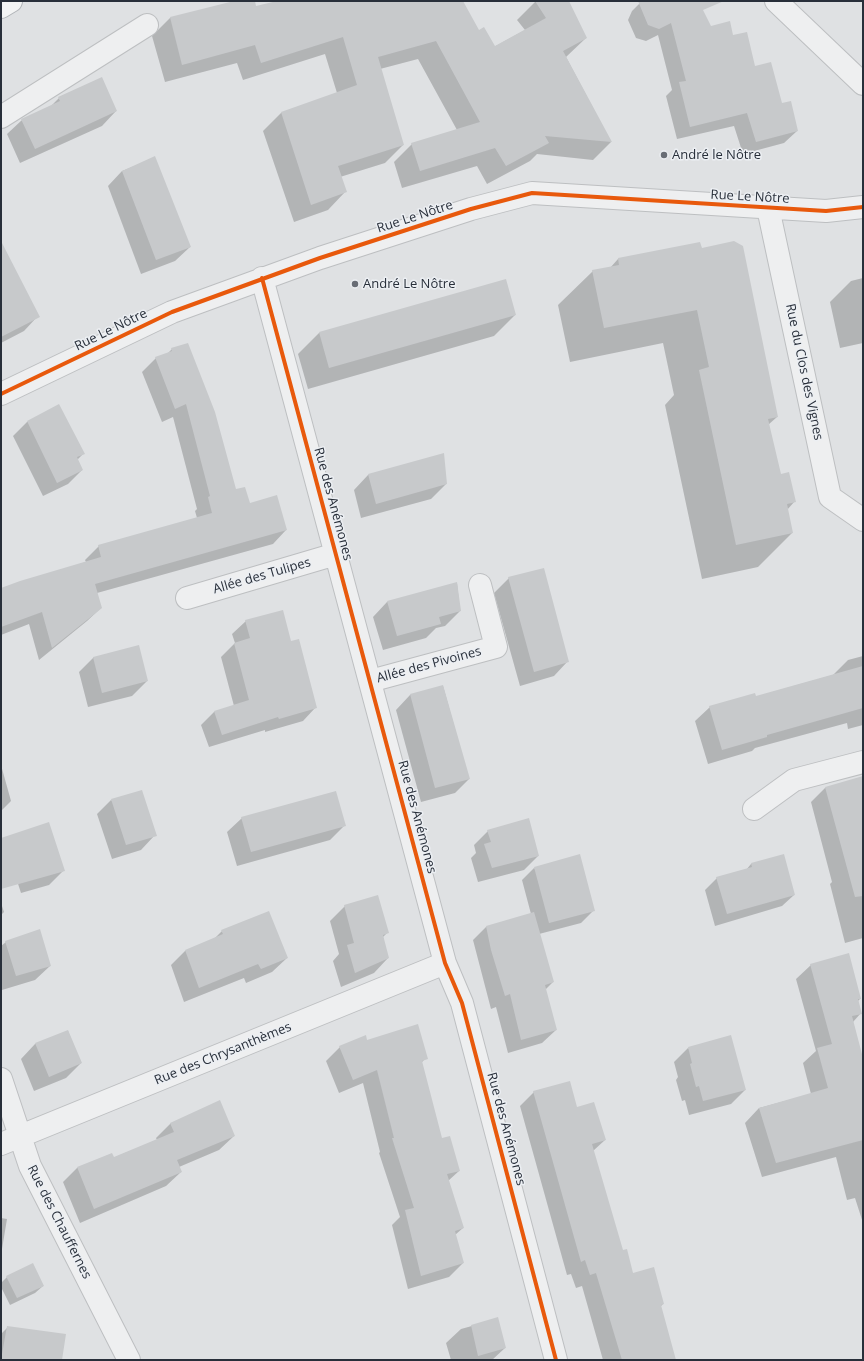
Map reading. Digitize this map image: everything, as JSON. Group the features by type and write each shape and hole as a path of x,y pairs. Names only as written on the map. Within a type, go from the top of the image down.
{"highway":[{"path":"1,7 11,1"}],"street":[{"path":"776,1 863,84"},
{"path":"1,117 147,25"},
{"name":"Rue Le Nôtre","path":"1,394 172,312 320,258 471,210 532,193 826,211 863,207"},
{"name":"Rue du Clos des Vignes","path":"768,208 830,497 863,520"},
{"name":"Rue des Anémones","path":"262,278 446,963 462,1003 556,1360"},
{"name":"Allée des Tulipes","path":"188,598 336,554"},
{"name":"Allée des Pivoines","path":"370,681 496,647 480,585"},
{"path":"754,809 794,780 863,762"},
{"name":"Rue des Chrysanthèmes","path":"11,1140 446,963"},
{"name":"Rue des Chauffernes","path":"1,1079 11,1140 30,1166 129,1360"}],"building":[{"path":"234,1 255,1 256,6 277,1 463,1 479,30 484,27 495,46 546,18 535,1 569,1 587,38 563,51 612,142 545,136 549,143 506,166 495,148 420,171 411,143 480,122 436,41 378,57 404,145 338,166 347,192 311,205 281,112 357,85 343,37 261,63 255,45 182,65 170,17"},
{"path":"638,1 724,1 703,10 711,26 730,21 733,35 747,32 755,66 771,62 782,103 791,101 798,131 756,142 747,113 690,127 679,82 686,81 671,23 659,29 648,25"},
{"path":"102,77 117,111 35,149 21,119 60,101 58,97"},
{"path":"155,156 191,247 156,260 122,171"},
{"path":"1,241 40,317 1,337"},
{"path":"734,241 743,246 778,417 768,419 781,474 789,472 796,502 787,504 793,533 736,545 699,370 709,367 697,310 604,328 592,270 619,265 618,258 700,242 702,248"},
{"path":"506,279 516,315 329,368 319,332"},
{"path":"188,343 215,412 236,489 245,487 250,503 277,495 287,530 95,584 102,608 52,648 42,612 1,627 1,588 101,557 98,545 212,513 208,497 210,496 186,404 175,409 155,357 172,351 171,348"},
{"path":"59,404 85,454 77,457 83,470 57,483 27,421"},
{"path":"444,453 447,484 376,504 368,474"},
{"path":"544,568 569,662 534,672 508,577"},
{"path":"457,582 461,611 439,617 441,624 397,636 387,601"},
{"path":"283,610 291,641 299,639 317,708 279,719 278,717 222,735 214,711 249,700 234,643 250,638 245,620"},
{"path":"139,645 148,681 102,693 93,657"},
{"path":"863,666 863,708 767,735 767,737 722,750 709,706 755,693 756,696"},
{"path":"443,685 470,779 435,788 410,694"},
{"path":"863,776 863,896 855,897 825,787"},
{"path":"142,790 157,836 126,845 111,799"},
{"path":"336,791 346,826 251,852 241,817"},
{"path":"529,818 539,856 492,868 484,844 491,842 487,830"},
{"path":"49,822 65,871 1,889 1,838"},
{"path":"580,854 595,911 549,923 534,867"},
{"path":"784,854 795,895 727,914 716,877 752,867 751,863"},
{"path":"378,895 389,933 383,935 389,958 355,973 347,945 354,943 344,905"},
{"path":"269,911 288,958 261,969 258,964 199,988 185,950 223,934 221,930"},
{"path":"534,912 554,982 545,985 557,1030 521,1040 510,994 505,996 491,950 486,926"},
{"path":"40,929 51,966 16,976 5,941"},
{"path":"849,953 861,999 858,999 862,1014 852,1016 863,1058 863,1140 776,1163 759,1108 828,1088 817,1048 832,1044 810,964"},
{"path":"418,1024 428,1059 422,1061 442,1138 450,1136 460,1171 447,1174 464,1228 455,1231 464,1263 421,1276 405,1210 414,1208 392,1138 394,1138 377,1070 353,1080 339,1046 366,1035 367,1040"},
{"path":"68,1030 82,1063 49,1077 35,1043"},
{"path":"731,1035 746,1090 703,1101 699,1086 696,1087 690,1064 692,1063 688,1047"},
{"path":"570,1081 577,1107 594,1102 606,1140 592,1144 623,1250 627,1249 633,1273 654,1267 664,1304 661,1305 676,1360 622,1360 596,1273 590,1275 585,1260 581,1262 533,1091"},
{"path":"220,1100 235,1136 177,1160 182,1172 94,1209 77,1167 112,1153 114,1157 174,1132 170,1123"},
{"path":"33,1263 44,1286 17,1298 6,1276"},
{"path":"498,1317 506,1348 478,1356 471,1325"},
{"path":"7,1326 66,1334 62,1360 1,1360"}],"cycle path":[{"path":"1,394 172,312 320,258 471,209 532,193 826,211 863,207"},
{"path":"262,278 445,963 462,1003 556,1360"}],"place":[{"name":"André le Nôtre","path":"664,155"},
{"name":"André Le Nôtre","path":"355,284"}]}
